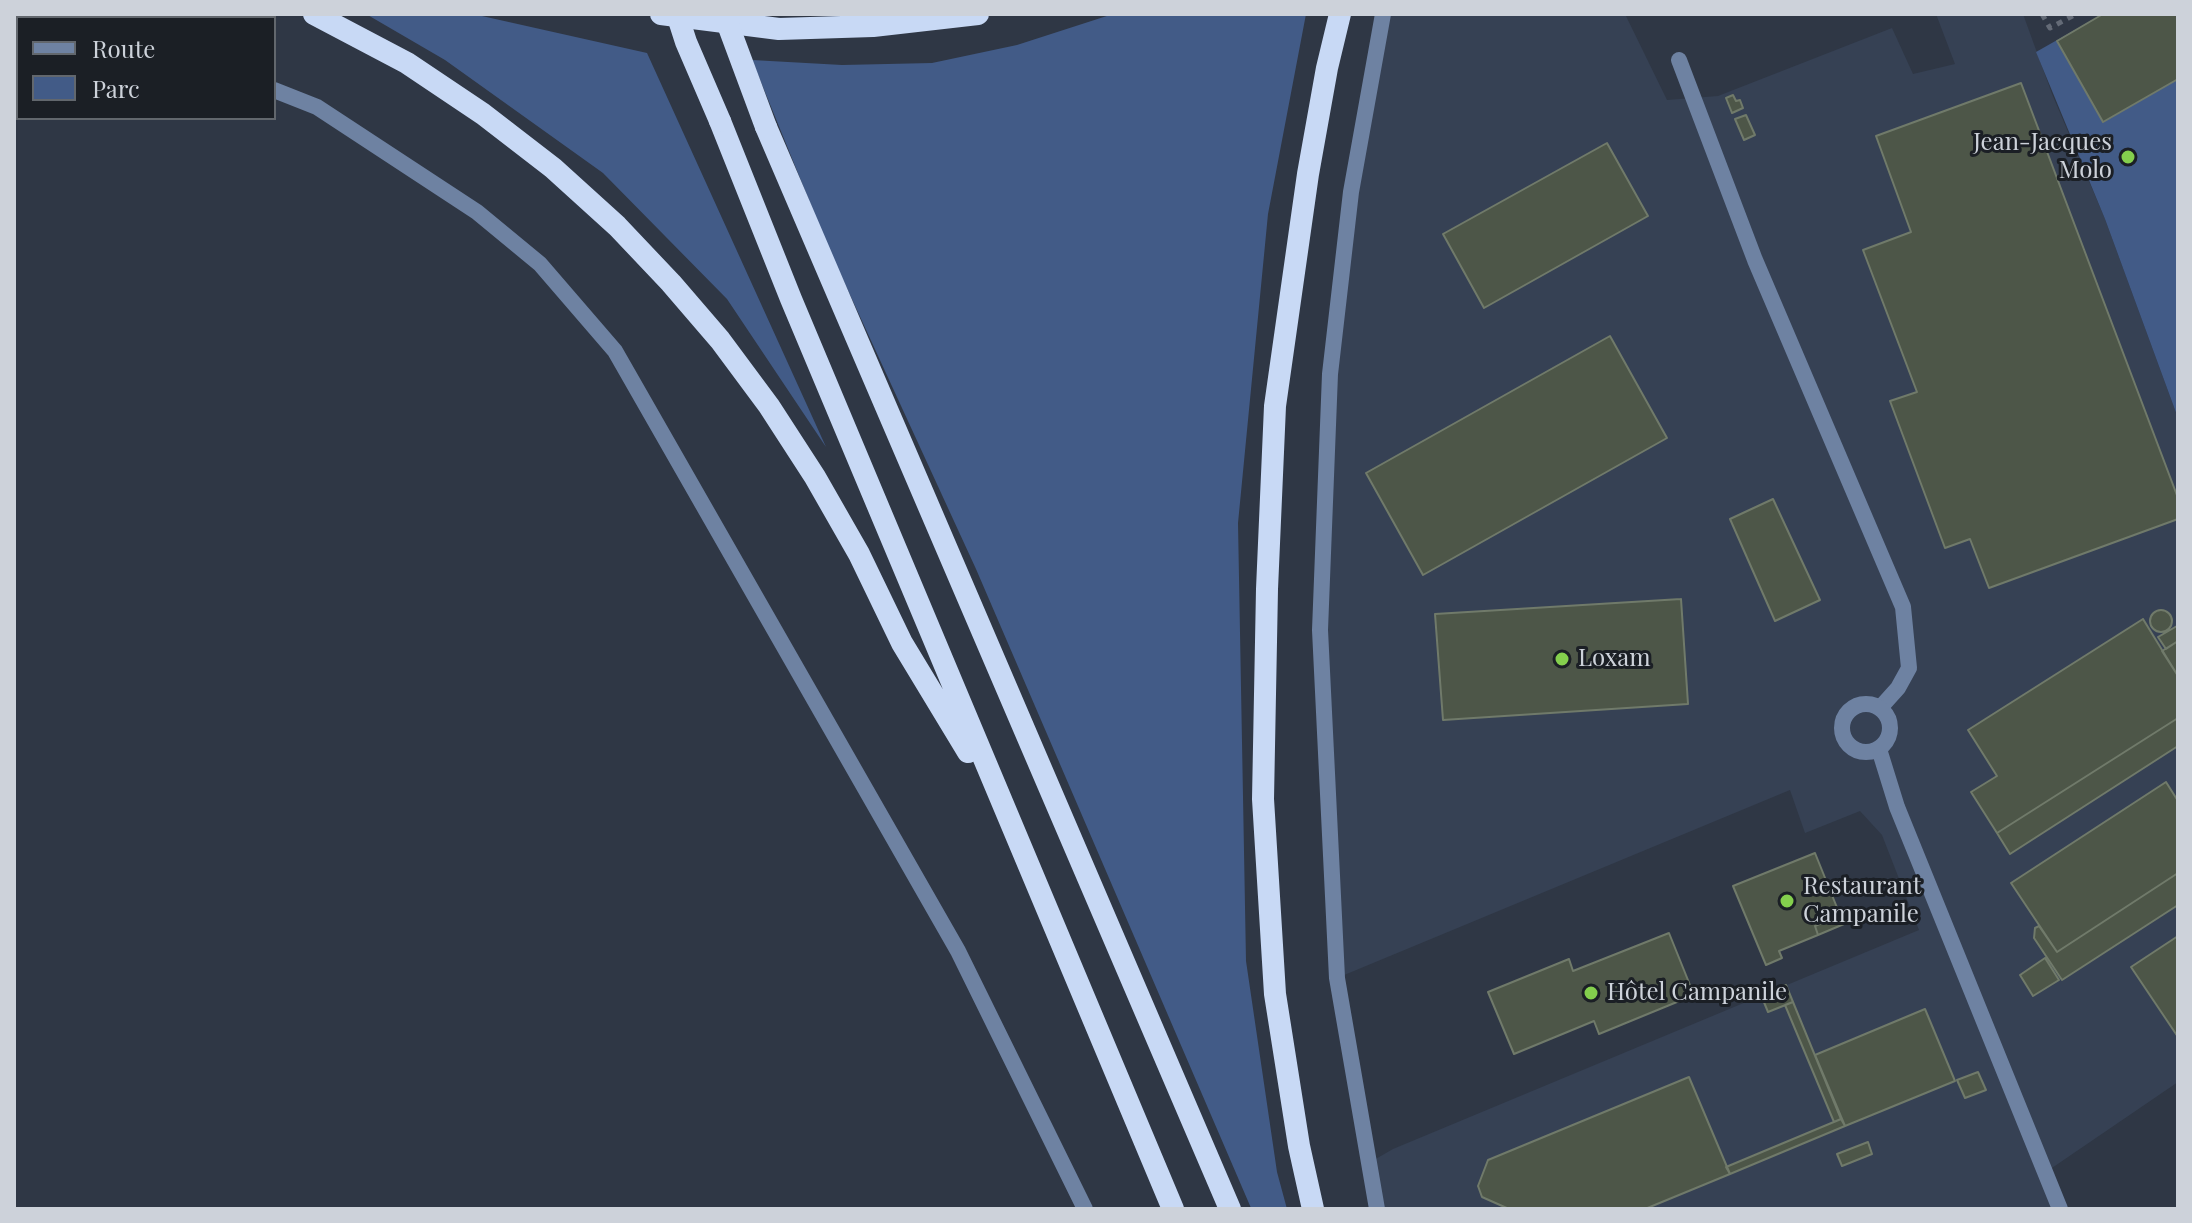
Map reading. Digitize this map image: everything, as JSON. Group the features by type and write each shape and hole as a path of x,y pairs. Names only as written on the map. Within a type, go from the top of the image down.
{"highway":[{"path":"314,14 407,63 483,114 553,168 617,226 671,283 720,340 769,406 815,477 859,554 902,643 1005,813"},
{"path":"661,14 779,29 873,26 978,14"},
{"path":"677,14 791,299 1173,1209"},
{"path":"724,14 766,127 1230,1209"},
{"path":"1313,1209 1299,1146 1275,994 1263,799 1267,604 1275,406 1308,174 1340,14"}],"street":[{"path":"1377,1209 1337,978 1320,630 1330,374 1351,192 1383,14"},
{"path":"1679,60 1755,260 1903,607 1909,668 1898,688 1880,708"},
{"path":"276,91 317,107 477,212 540,264 615,351 958,951 1085,1209"},
{"path":"1870,704 1880,708 1888,716 1891,728 1887,740 1879,749 1869,752 1850,746 1844,738 1844,717 1851,709 1870,704"},
{"path":"1879,749 1897,807 2060,1209"}],"path":[{"path":"2042,14 2050,28 2076,14"}],"shaded area":[{"path":"1383,14 1625,14 1667,100 1718,96 1892,28 1913,74 1955,64 1936,14 2023,14 2052,94 2105,219 2178,418 2178,1082 2046,1172 2060,1209 1377,1209 1367,1164 1393,1149 1919,930 1882,835 1860,811 1805,833 1790,790 1337,978 1320,630 1330,374"}],"green space":[{"path":"366,14 473,14 647,53 826,447 727,299 603,173 445,60"},
{"path":"1113,14 1306,14 1268,214 1238,523 1246,961 1277,1172 1287,1209 1251,1208 976,569 828,247 752,60 842,65 932,63 1017,45"},
{"name":"Jean-Jacques Molo","path":"2103,14 2178,14 2178,418 2105,219 2036,52"}],"building":[{"path":"2103,14 2178,14 2178,79 2103,122 2057,41"},
{"path":"2021,83 2178,498 2178,519 1989,588 1970,539 1945,548 1890,401 1917,392 1863,250 1911,232 1876,136"},
{"path":"1733,95 1736,101 1740,100 1743,108 1732,113 1726,98"},
{"path":"1746,115 1755,135 1744,140 1735,119"},
{"path":"1607,143 1648,216 1484,308 1443,234"},
{"path":"1610,336 1667,438 1423,575 1366,473"},
{"path":"1773,499 1820,600 1775,621 1730,519"},
{"name":"Loxam","path":"1681,599 1688,704 1443,720 1435,614"},
{"path":"2161,610 2169,613 2172,621 2169,629 2161,632 2153,629 2150,621 2153,613"},
{"path":"2143,619 2178,676 2178,718 1997,833 1971,792 1997,776 1968,730"},
{"path":"2177,626 2178,641 2166,649 2158,637"},
{"path":"2178,641 2178,676 2162,651"},
{"path":"2178,718 2178,746 2010,854 1997,833"},
{"path":"2166,782 2178,801 2178,873 2057,952 2011,883"},
{"name":"Restaurant Campanile","path":"1815,853 1840,915 1815,926 1818,935 1779,951 1782,958 1766,965 1733,886"},
{"path":"2178,873 2178,905 2062,980 2034,938 2035,928 2039,926 2057,952"},
{"path":"1840,915 1844,924 1818,935 1815,926"},
{"name":"Hôtel Campanile","path":"1669,933 1694,995 1599,1034 1594,1021 1514,1054 1488,992 1569,959 1573,971"},
{"path":"2178,936 2178,1037 2131,967"},
{"path":"2045,958 2059,980 2033,996 2020,975"},
{"path":"1786,985 1793,1002 1768,1012 1761,995"},
{"path":"1793,1002 1841,1119 1834,1122 1785,1005"},
{"path":"1925,1009 1955,1081 1845,1126 1815,1055"},
{"path":"1978,1072 1986,1090 1965,1098 1957,1080"},
{"path":"1689,1077 1730,1174 1645,1209 1509,1209 1482,1197 1478,1186 1488,1160"},
{"path":"1841,1119 1845,1126 1730,1174 1726,1167"},
{"path":"1868,1142 1872,1154 1842,1166 1837,1154"}],"place":[{"name":"Jean-Jacques Molo","path":"2128,157"},
{"name":"Loxam","path":"1562,659"},
{"name":"Restaurant Campanile","path":"1787,901"},
{"name":"Hôtel Campanile","path":"1591,993"}]}
